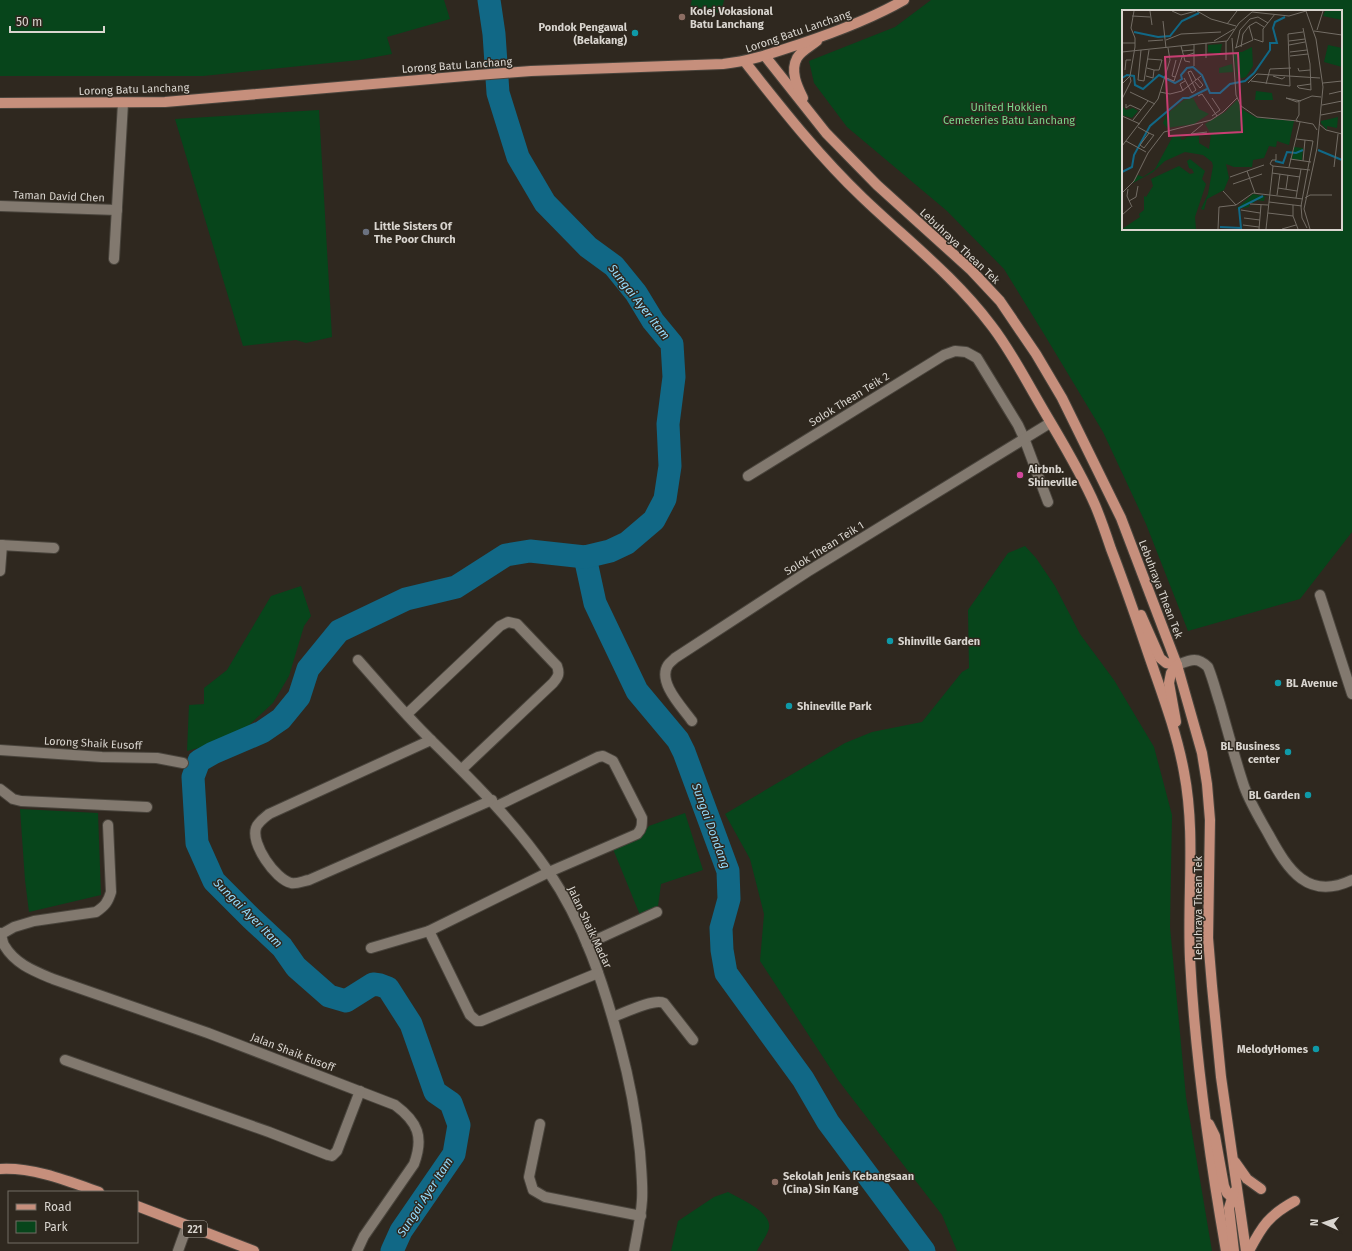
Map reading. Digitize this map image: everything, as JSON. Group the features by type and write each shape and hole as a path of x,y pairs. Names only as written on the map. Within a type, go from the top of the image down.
{"main road":[{"name":"Lorong Batu Lanchang","path":"0,103 165,102 477,75 745,62 820,38 872,18 904,0"},
{"path":"810,114 795,81 794,67 798,57 820,38"},
{"name":"Lebuhraya Thean Tek","path":"765,56 826,133 877,185 976,275 1000,302 1036,354 1062,398 1121,518 1177,665 1202,753 1207,784 1210,820 1208,938 1220,1077 1233,1159 1236,1197 1248,1251"},
{"name":"Lebuhraya Thean Tek","path":"745,62 798,130 827,162 864,199 951,280 975,305 1012,356 1078,471 1096,506 1160,687 1178,746 1184,772 1189,802 1191,849 1190,950 1195,1038 1217,1200 1226,1251"},
{"path":"1126,591 1137,605 1160,658 1166,663 1177,665 1171,673 1169,683 1178,746"},
{"path":"1205,1115 1215,1136 1224,1186 1227,1193 1236,1197 1229,1208 1234,1251"},
{"path":"1233,1159 1247,1179 1261,1189"},
{"path":"0,1169 26,1170 47,1175 96,1191"},
{"path":"1248,1251 1266,1222 1281,1208 1295,1202"},
{"name":"221","path":"138,1206 254,1251"}],"street":[{"name":"Taman David Chen","path":"114,259 123,103"},
{"name":"Taman David Chen","path":"0,206 117,210"},
{"name":"Solok Thean Teik 2","path":"748,476 944,355 955,351 966,352 977,358 1018,425 1024,438"},
{"name":"Solok Thean Teik 1","path":"692,721 668,688 666,676 668,666 675,658 807,572 1050,422"},
{"path":"1024,438 1048,502"},
{"path":"0,571 1,545 54,548"},
{"path":"1320,595 1352,694"},
{"path":"407,714 500,626 508,622 517,624 557,666 559,671 558,676 553,683 462,769"},
{"name":"Jalan Shaik Madar","path":"358,660 431,740 462,769 494,803 549,872 567,900 587,944 598,973 613,1017 631,1087 641,1166 642,1199 634,1251"},
{"path":"1177,665 1196,660 1202,661 1208,667 1249,799 1280,855 1291,870 1299,878 1313,885 1326,888 1334,887 1352,880"},
{"path":"371,948 429,931 549,872 637,834 641,830 642,818 614,761 603,756 309,880 297,883 290,882 276,874 264,857 256,839 256,828 262,819 269,814 431,740"},
{"name":"Lorong Shaik Eusoff","path":"0,750 102,757 157,758 184,762"},
{"path":"0,789 13,799 20,802 147,807"},
{"path":"0,934 34,921 96,912 104,907 108,901 110,892 108,825"},
{"path":"587,944 658,912"},
{"path":"429,931 470,1015 477,1021 481,1021 598,973"},
{"name":"Jalan Shaik Eusoff","path":"0,934 4,944 19,962 33,971 208,1033 360,1091 395,1105 406,1114 413,1122 418,1133 418,1153 414,1164 364,1236 357,1251"},
{"path":"613,1017 652,1003 661,1002 664,1003 693,1040"},
{"path":"65,1060 270,1132 332,1156 337,1151 360,1091"},
{"path":"540,1124 529,1177 533,1190 545,1197 640,1216"},
{"path":"178,1251 187,1226"}],"green space":[{"path":"0,0 444,0 450,19 387,37 392,54 359,60 203,76 0,76"},
{"path":"692,0 724,0 721,13 690,8"},
{"name":"United Hokkien Cemeteries Batu Lanchang","path":"931,0 1352,0 1352,532 1300,599 1188,631 1146,524 1103,432 1004,269 947,211 847,127 814,83 809,61 895,27"},
{"path":"319,110 332,337 306,343 296,340 243,346 175,119"},
{"path":"1025,546 1036,558 1055,586 1080,634 1114,680 1154,747 1172,815 1170,927 1186,1097 1212,1251 957,1251 942,1215 838,1080 760,961 764,914 750,859 725,814 845,743 872,732 922,722 962,672 969,668 968,610 1008,553"},
{"path":"301,586 311,616 304,626 289,676 273,703 246,728 214,744 187,751 189,705 204,704 204,688 227,670 271,596"},
{"path":"20,809 98,813 101,895 29,912"},
{"path":"685,813 703,870 661,884 658,906 640,915 613,849 641,835 649,826"},
{"path":"728,1192 754,1206 769,1222 769,1228 766,1236 757,1251 671,1251 678,1221 714,1197"}],"waterway":[{"name":"Sungai Ayer Itam","path":"392,1251 401,1231 454,1154 459,1125 451,1103 435,1092 411,1024 388,988 373,984 346,1001 329,996 296,967 282,947 214,881 197,843 193,777 199,761 213,753 262,732 281,719 299,697 308,669 339,631 406,599 456,587 506,555 530,551 585,557 610,551 627,543 654,520 665,499 670,466 668,424 674,377 672,344 653,321 636,293 614,266 588,247 545,203 518,157 498,93 494,34 489,0"},
{"name":"Sungai Dondang","path":"585,557 595,603 637,691 678,740 684,752 728,871 729,899 721,928 722,950 726,973 803,1079 828,1122 924,1251"}],"place":[{"name":"Kolej Vokasional Batu Lanchang","path":"682,17"},
{"name":"Pondok Pengawal (Belakang)","path":"635,33"},
{"name":"Little Sisters Of The Poor Church","path":"366,232"},
{"name":"Airbnb. Shineville","path":"1020,475"},
{"name":"Shinville Garden","path":"890,641"},
{"name":"BL Avenue","path":"1278,683"},
{"name":"Shineville Park","path":"789,706"},
{"name":"BL Business center","path":"1288,752"},
{"name":"BL Garden","path":"1308,795"},
{"name":"MelodyHomes","path":"1316,1049"},
{"name":"Sekolah Jenis Kebangsaan (Cina) Sin Kang","path":"775,1182"}]}
